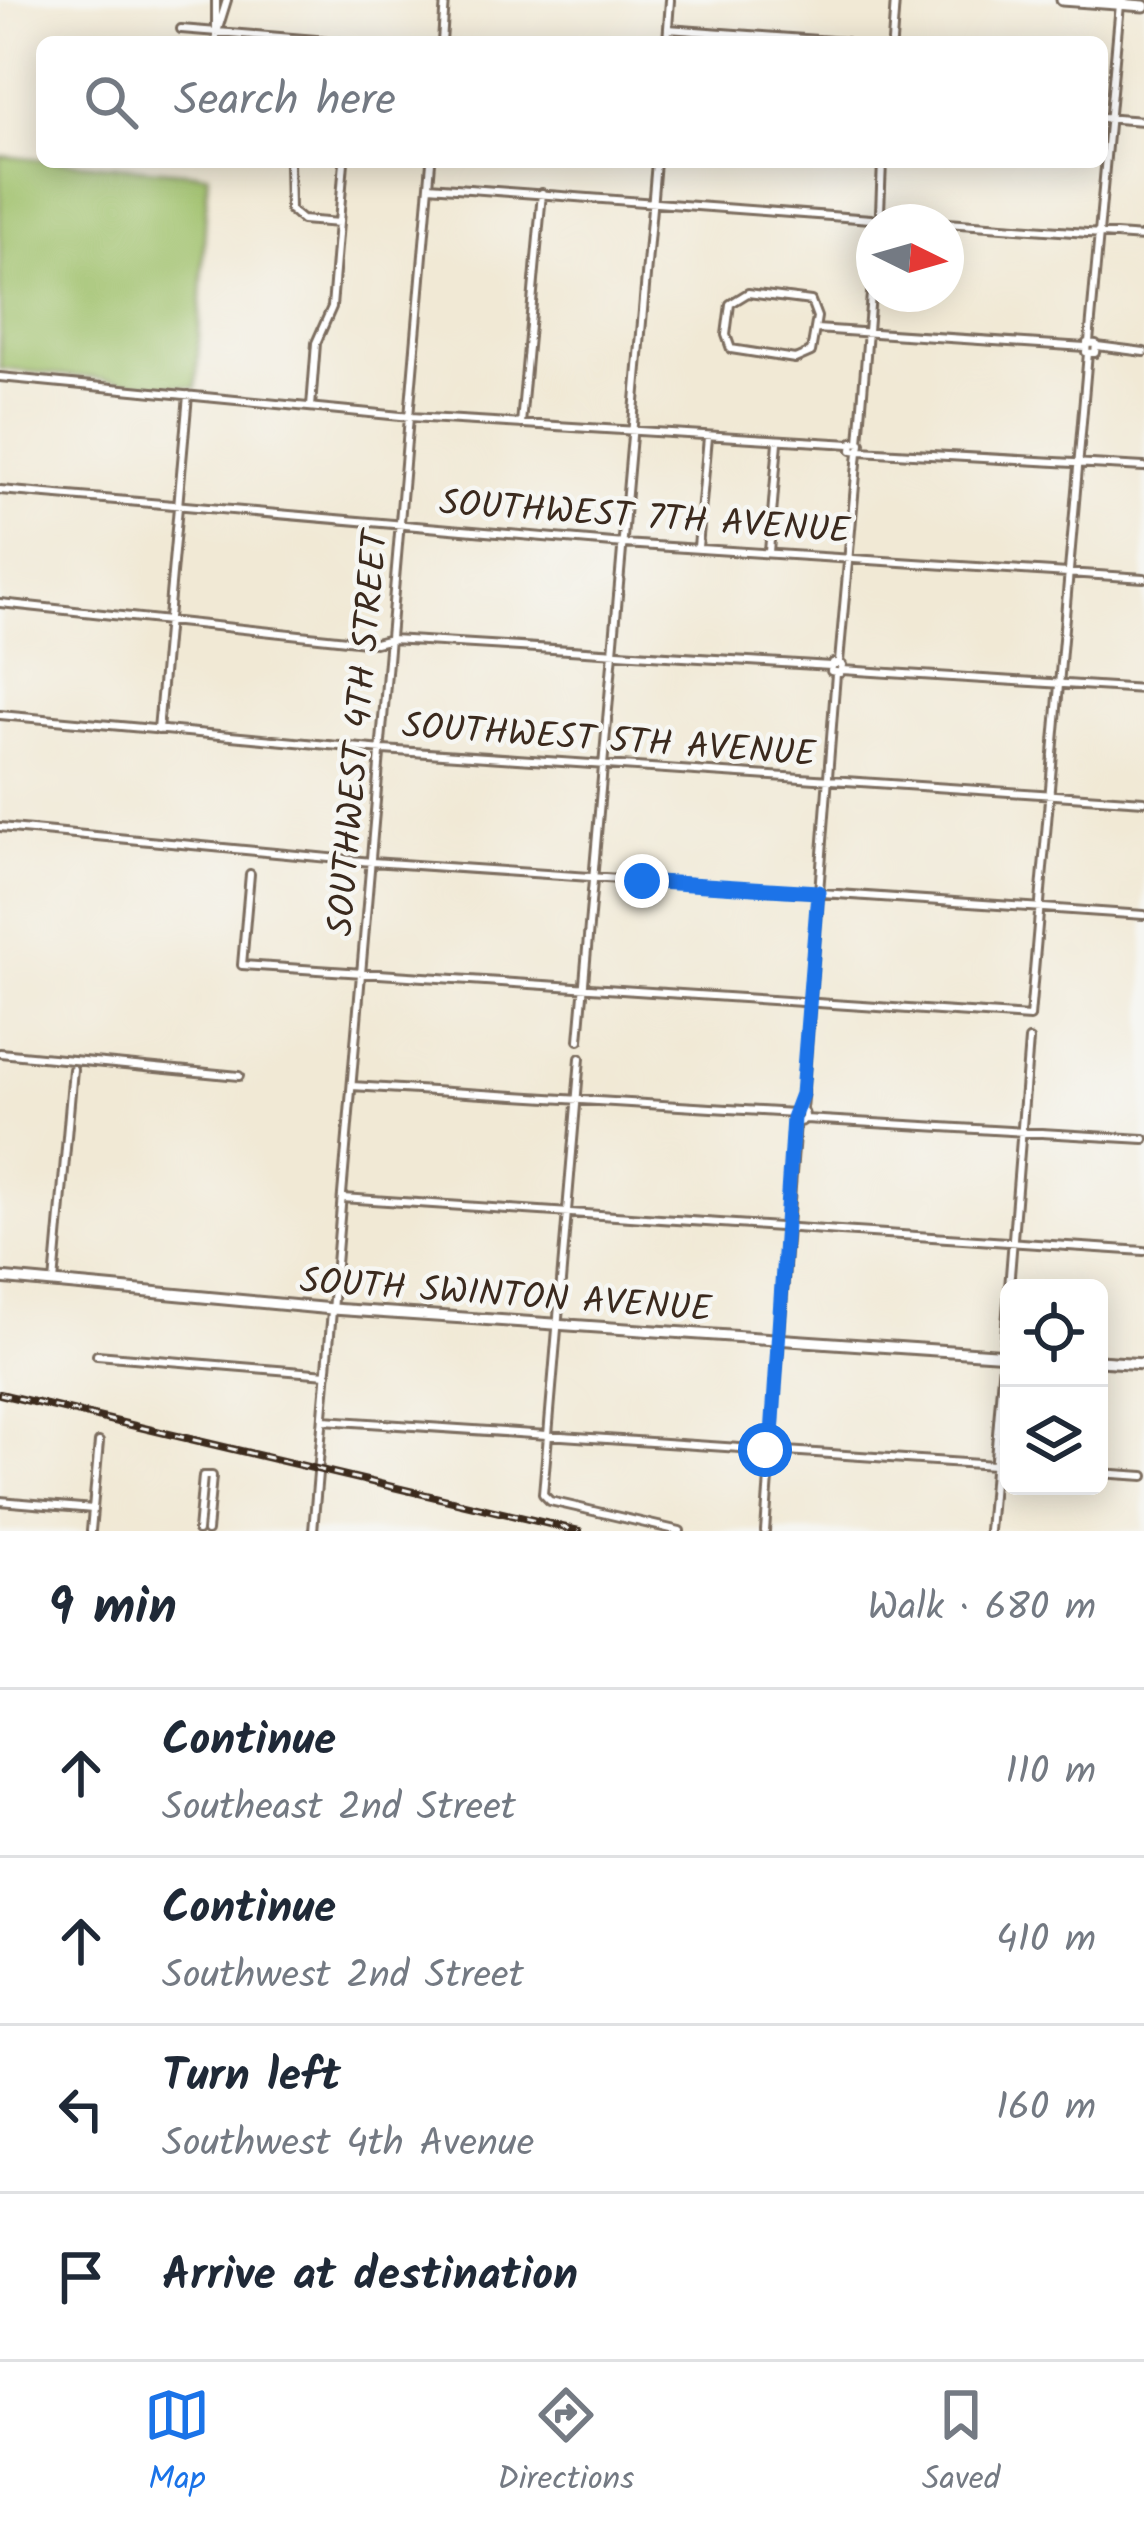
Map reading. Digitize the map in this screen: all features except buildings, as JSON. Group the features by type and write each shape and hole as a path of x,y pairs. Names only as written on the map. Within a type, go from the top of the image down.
{"street":[{"path":"216,0 216,36"},
{"path":"216,32 227,0"},
{"path":"442,36 445,0"},
{"path":"667,36 670,0"},
{"path":"892,36 895,0"},
{"path":"1062,0 1144,6"},
{"path":"1108,102 1120,2"},
{"path":"181,29 266,36"},
{"path":"668,29 764,36"},
{"path":"1108,119 1144,122"},
{"path":"289,168 286,200 293,214 339,223"},
{"path":"311,406 316,343 332,307 344,168"},
{"name":"SOUTHWEST 4TH STREET","path":"314,1531 430,168"},
{"path":"579,1040 656,168"},
{"path":"878,204 881,168"},
{"path":"250,874 242,965 1030,1017 1103,168"},
{"path":"429,186 856,216"},
{"path":"521,424 542,193"},
{"path":"964,224 1144,237"},
{"path":"742,293 806,298 817,311 816,329 814,348 801,358 741,355 728,345 726,335 730,304 742,293"},
{"path":"765,1531 869,312"},
{"path":"816,329 1144,352"},
{"path":"0,376 411,417 1144,466"},
{"path":"158,730 188,395"},
{"path":"698,548 708,437"},
{"path":"769,553 778,442"},
{"name":"SOUTHWEST 7TH AVENUE","path":"0,490 624,544 1144,578"},
{"path":"0,603 375,643 391,639 1144,689"},
{"name":"SOUTHWEST 5TH AVENUE","path":"0,715 383,750 1144,801"},
{"path":"0,827 372,862 1144,915"},
{"path":"1010,1279 1028,1040"},
{"path":"0,1053 239,1076"},
{"path":"580,1058 543,1494 550,1501 680,1531"},
{"path":"54,1283 73,1069"},
{"path":"352,1085 1144,1139"},
{"path":"342,1198 1144,1252"},
{"name":"SOUTH SWINTON AVENUE","path":"0,1278 332,1309 1000,1355"},
{"path":"98,1354 327,1374"},
{"path":"1108,1362 1144,1364"},
{"path":"989,1531 1003,1387"},
{"path":"323,1420 1000,1466"},
{"path":"91,1531 99,1442"},
{"path":"1108,1474 1144,1476"},
{"path":"203,1476 212,1477 203,1531 203,1476"},
{"path":"0,1501 93,1509"}],"green space":[{"path":"0,156 36,159 36,168 208,174 196,388 0,369"}],"railway":[{"path":"0,1394 579,1531"}],"route":[{"path":"642,881 818,892 802,1094 793,1118 790,1228 771,1450 765,1450"}]}
